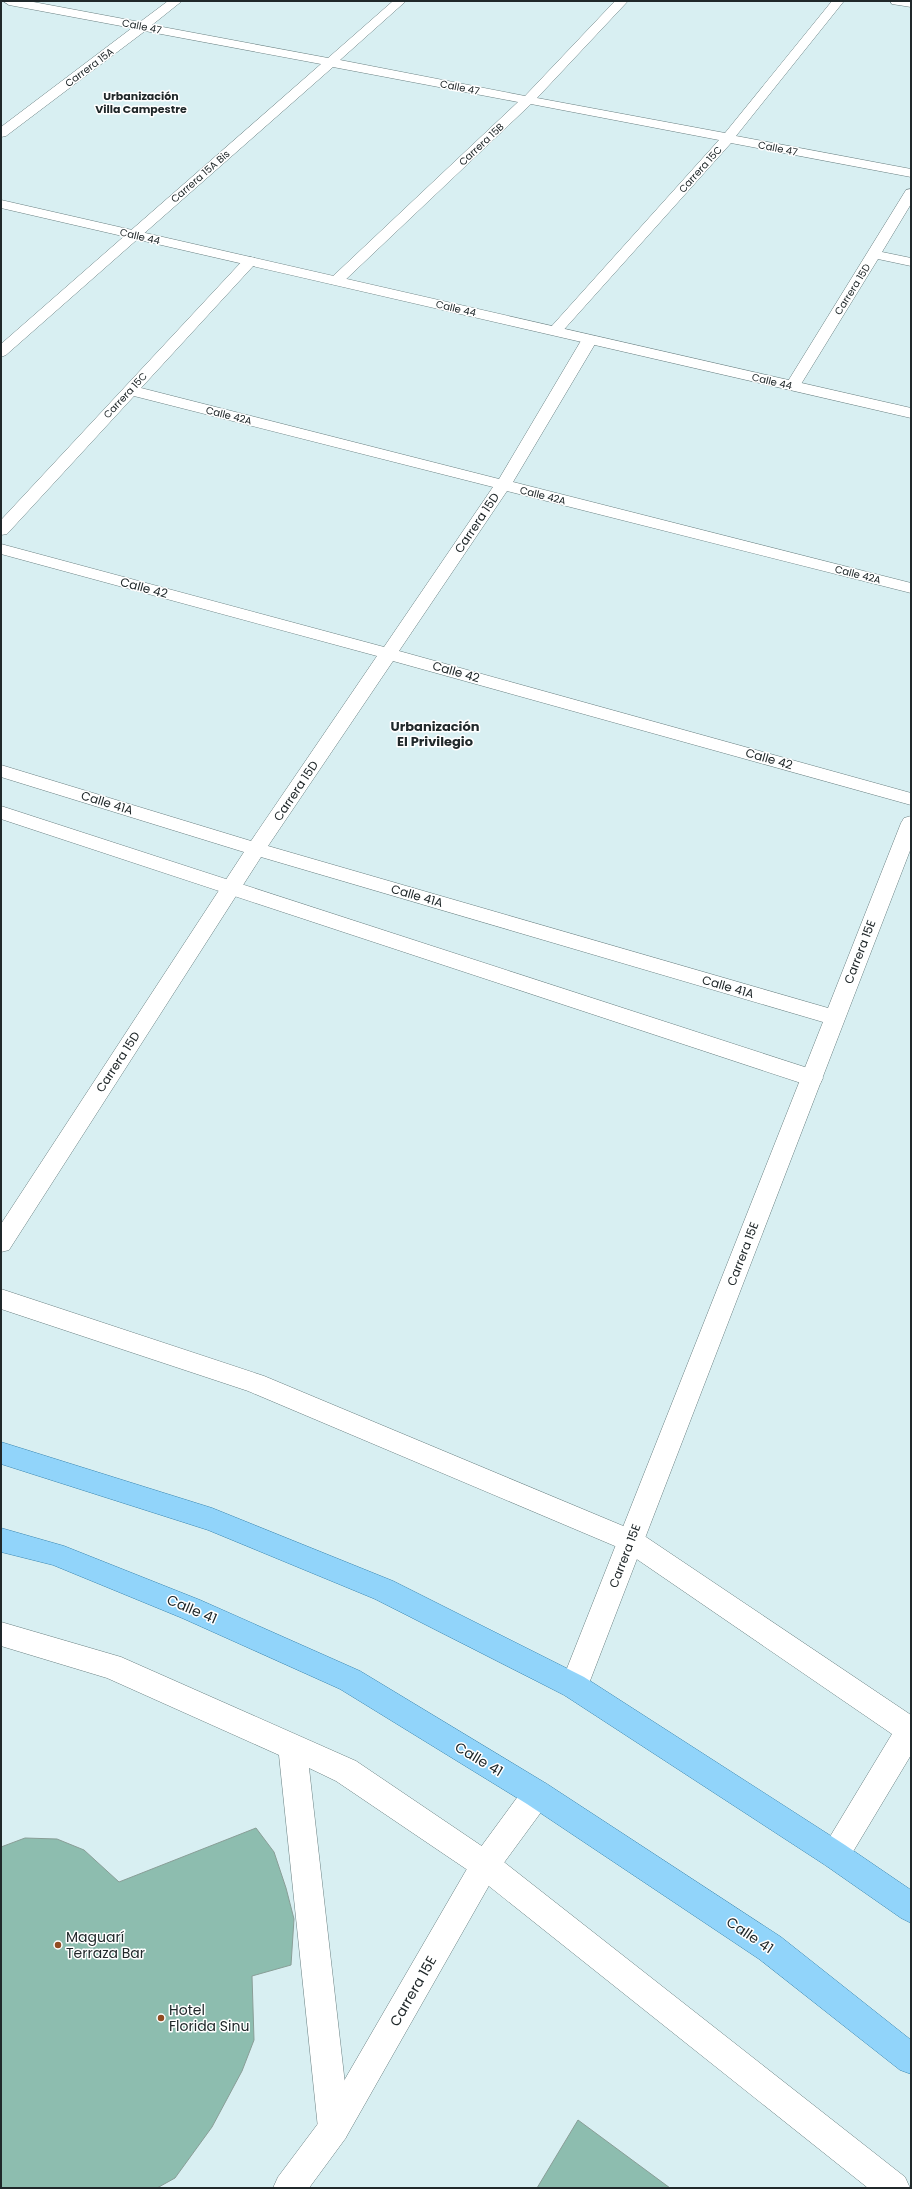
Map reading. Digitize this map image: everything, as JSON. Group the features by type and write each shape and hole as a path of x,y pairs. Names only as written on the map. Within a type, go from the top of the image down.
{"main road":[{"path":"1,1453 62,1471 234,1529 384,1590 574,1686 835,1855 911,1908"},
{"name":"Calle 41","path":"1,1540 55,1554 70,1560 191,1609 350,1680 537,1794 770,1948 911,2060"}],"street":[{"name":"Calle 47","path":"9,1 911,173"},
{"name":"Carrera 15A","path":"1,133 176,1"},
{"name":"Carrera 15A Bis","path":"1,352 132,234 400,1"},
{"name":"Carrera 15B","path":"336,281 528,100 622,1"},
{"name":"Carrera 15C","path":"555,331 727,139 838,1"},
{"path":"896,1 911,3"},
{"name":"Carrera 15D","path":"792,386 911,193"},
{"name":"Calle 44","path":"1,204 911,414"},
{"path":"873,254 911,262"},
{"name":"Carrera 15C","path":"1,530 250,261"},
{"name":"Carrera 15D","path":"1,1243 230,888 503,485 590,339"},
{"name":"Calle 42A","path":"130,390 911,588"},
{"name":"Calle 42","path":"1,549 911,798"},
{"name":"Calle 41A","path":"1,771 256,849 835,1018"},
{"path":"1,812 812,1078"},
{"name":"Carrera 15E","path":"574,1686 911,823"},
{"path":"1,1299 255,1383 631,1541 910,1731 835,1855"},
{"path":"1,1634 111,1666 346,1771 485,1865 894,2188"},
{"path":"292,1746 334,2128"},
{"name":"Carrera 15E","path":"289,2188 334,2128 485,1865 537,1794"}],"building":[{"name":"Hotel Florida Sinu","path":"256,1828 274,1852 286,1888 294,1919 291,1965 252,1976 254,2040 242,2071 212,2127 175,2178 157,2188 1,2188 1,1847 25,1838 57,1839 84,1850 119,1882"},
{"path":"578,2120 670,2188 537,2188"}],"place":[{"name":"Maguarí Terraza Bar","path":"58,1945"},
{"name":"Hotel Florida Sinu","path":"161,2018"}],"district":[{"name":"Urbanización Villa Campestre","path":"141,102"},
{"name":"Urbanización El Privilegio","path":"435,734"}]}
